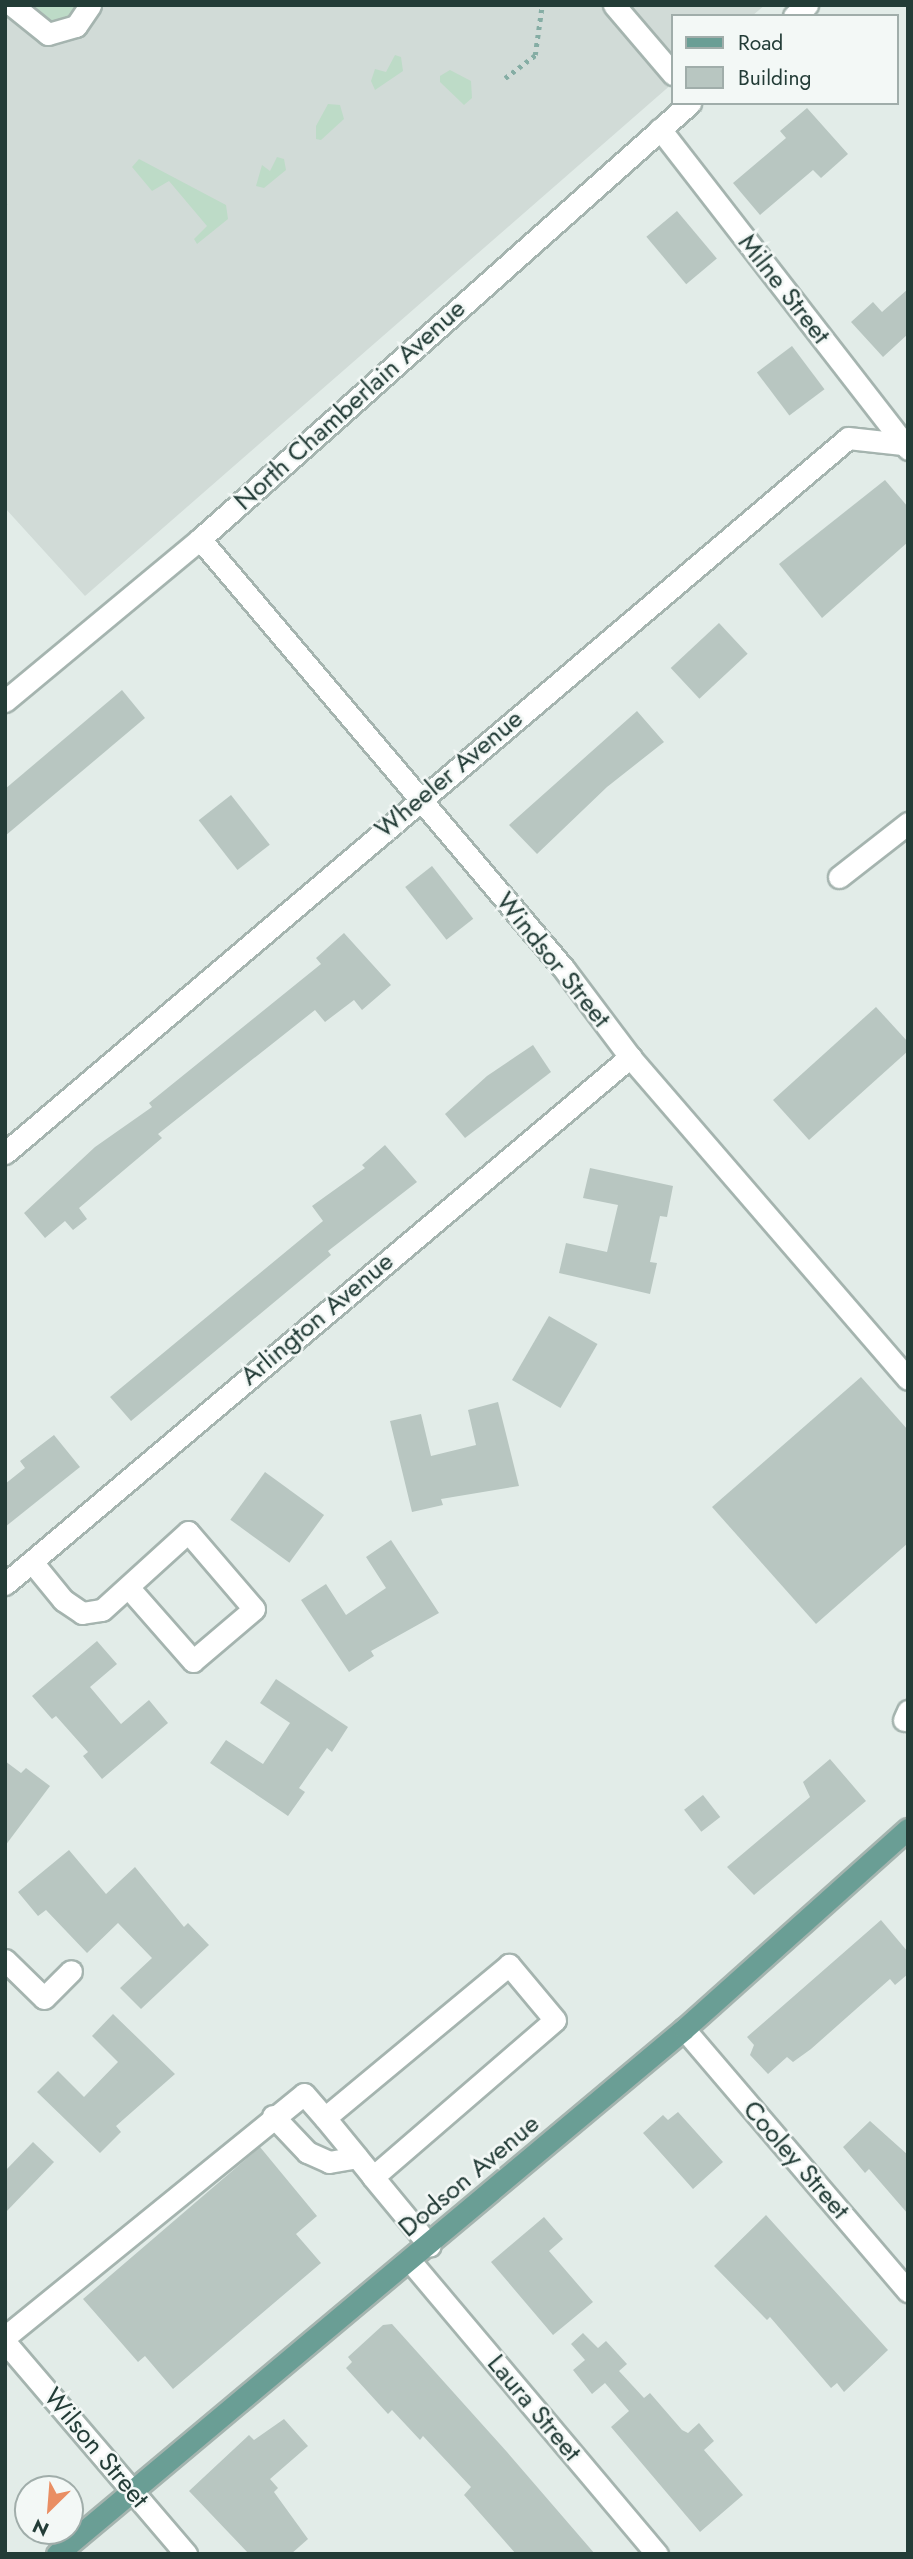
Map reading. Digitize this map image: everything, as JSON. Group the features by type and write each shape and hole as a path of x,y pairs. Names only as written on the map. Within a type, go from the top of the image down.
{"main road":[{"name":"Dodson Avenue","path":"57,2554 131,2490 430,2246 684,2029 908,1829"}],"street":[{"path":"12,5 48,34 76,26 90,5"},
{"path":"614,5 671,72"},
{"name":"North Chamberlain Avenue","path":"5,701 200,539 688,105"},
{"name":"Milne Street","path":"660,128 906,444"},
{"name":"Wheeler Avenue","path":"5,1153 417,800 848,438 906,444"},
{"name":"Windsor Street","path":"200,539 417,800 564,969 630,1057 908,1378"},
{"path":"839,877 908,823"},
{"name":"Arlington Avenue","path":"5,1584 630,1057"},
{"path":"32,1562 63,1600 82,1613 103,1610 128,1587 188,1532 254,1609 193,1661 128,1587"},
{"path":"5,1960 44,1998 71,1971"},
{"path":"325,2118 509,1965 555,2020 373,2177"},
{"name":"Cooley Street","path":"684,2029 908,2291"},
{"path":"5,2340 273,2116 304,2094 430,2246"},
{"path":"273,2116 307,2152 329,2162 357,2157"},
{"name":"Laura Street","path":"411,2262 657,2554"},
{"name":"Wilson Street","path":"5,2340 186,2554"}],"path":[{"path":"505,78 535,55 542,5"}],"shaded area":[{"path":"5,5 765,5 754,14 671,14 671,85 85,596 5,508"}],"green space":[{"path":"28,5 79,5 68,17 52,21"},
{"path":"395,55 401,57 403,71 375,90 371,81 375,69 386,72"},
{"path":"450,70 471,81 472,98 464,105 440,82 440,76"},
{"path":"328,104 340,105 344,119 321,140 316,139 316,126"},
{"path":"277,157 284,159 286,170 264,188 256,186 262,165 270,171"},
{"path":"139,159 226,205 228,219 197,244 194,239 207,226 169,181 152,191 132,167"}],"building":[{"path":"807,108 848,154 821,178 813,170 760,215 733,183 786,138 780,131"},
{"path":"677,211 717,258 686,284 646,237"},
{"path":"908,289 908,334 883,357 851,322 873,302 882,312"},
{"path":"792,346 824,389 789,416 757,372"},
{"path":"885,480 908,507 908,542 822,618 779,564"},
{"path":"719,623 748,654 699,699 671,668"},
{"path":"122,690 145,718 5,836 5,789"},
{"path":"637,711 664,742 607,787 537,854 509,825"},
{"path":"231,795 270,845 237,870 199,820"},
{"path":"432,866 473,919 446,940 405,887"},
{"path":"344,933 391,985 362,1010 354,1000 325,1022 315,1010 158,1134 162,1138 79,1208 87,1219 73,1230 65,1221 45,1238 24,1213 95,1147 152,1107 149,1103 321,964 316,958"},
{"path":"876,1007 908,1042 908,1051 809,1140 773,1100"},
{"path":"533,1045 551,1072 465,1138 445,1114 487,1076"},
{"path":"385,1145 417,1182 328,1251 331,1255 131,1421 110,1397 323,1221 312,1206 365,1168 362,1165"},
{"path":"590,1168 673,1186 667,1217 660,1216 650,1262 657,1263 650,1294 559,1273 566,1243 607,1252 618,1205 583,1198"},
{"path":"549,1316 597,1344 560,1408 512,1380"},
{"path":"861,1377 908,1430 908,1543 816,1624 712,1507"},
{"path":"498,1402 519,1486 441,1499 443,1505 412,1512 390,1421 421,1414 431,1456 476,1445 468,1410"},
{"path":"54,1435 80,1467 5,1527 5,1484 25,1468 20,1461"},
{"path":"265,1472 324,1515 289,1563 230,1520"},
{"path":"391,1540 439,1613 371,1651 374,1656 349,1672 301,1600 326,1584 346,1615 386,1588 366,1557"},
{"path":"97,1641 117,1664 90,1687 121,1724 149,1700 168,1723 102,1779 83,1756 88,1752 56,1716 52,1719 32,1696"},
{"path":"276,1679 348,1727 332,1752 327,1748 299,1788 305,1792 288,1816 210,1763 226,1740 263,1764 290,1723 260,1703"},
{"path":"830,1759 866,1801 754,1895 727,1867 810,1797 803,1782"},
{"path":"5,1761 21,1773 26,1768 50,1786 5,1846"},
{"path":"703,1795 720,1817 701,1832 684,1810"},
{"path":"69,1850 106,1894 135,1867 184,1927 188,1923 209,1945 141,2009 120,1988 152,1958 118,1923 87,1953 46,1910 38,1916 18,1892"},
{"path":"881,1920 908,1952 908,1974 895,1985 890,1979 811,2049 793,2062 787,2057 768,2074 750,2055 754,2045 747,2037"},
{"path":"113,2014 175,2074 116,2126 121,2132 100,2153 37,2092 58,2071 84,2097 118,2062 92,2036"},
{"path":"678,2112 723,2162 693,2189 643,2133 663,2115 668,2120"},
{"path":"870,2121 908,2155 908,2214 869,2169 865,2173 843,2147"},
{"path":"33,2142 54,2162 5,2213 5,2171"},
{"path":"260,2147 317,2216 296,2234 321,2263 173,2389 145,2356 138,2362 83,2299"},
{"path":"766,2215 888,2350 844,2392 837,2383 831,2388 770,2317 767,2320 714,2266"},
{"path":"544,2217 563,2239 549,2251 593,2302 553,2335 491,2262"},
{"path":"392,2324 595,2554 516,2554 464,2495 471,2487 423,2436 420,2440 392,2410 388,2414 346,2368 352,2362 348,2357 383,2325"},
{"path":"583,2333 598,2348 606,2341 627,2364 619,2371 644,2398 650,2393 682,2430 688,2433 699,2423 714,2441 704,2450 743,2495 700,2532 611,2427 629,2411 605,2383 592,2394 573,2370 585,2360 571,2344"},
{"path":"284,2419 308,2446 270,2479 278,2488 274,2492 308,2539 291,2554 249,2554 189,2491 249,2435 254,2440"}]}
